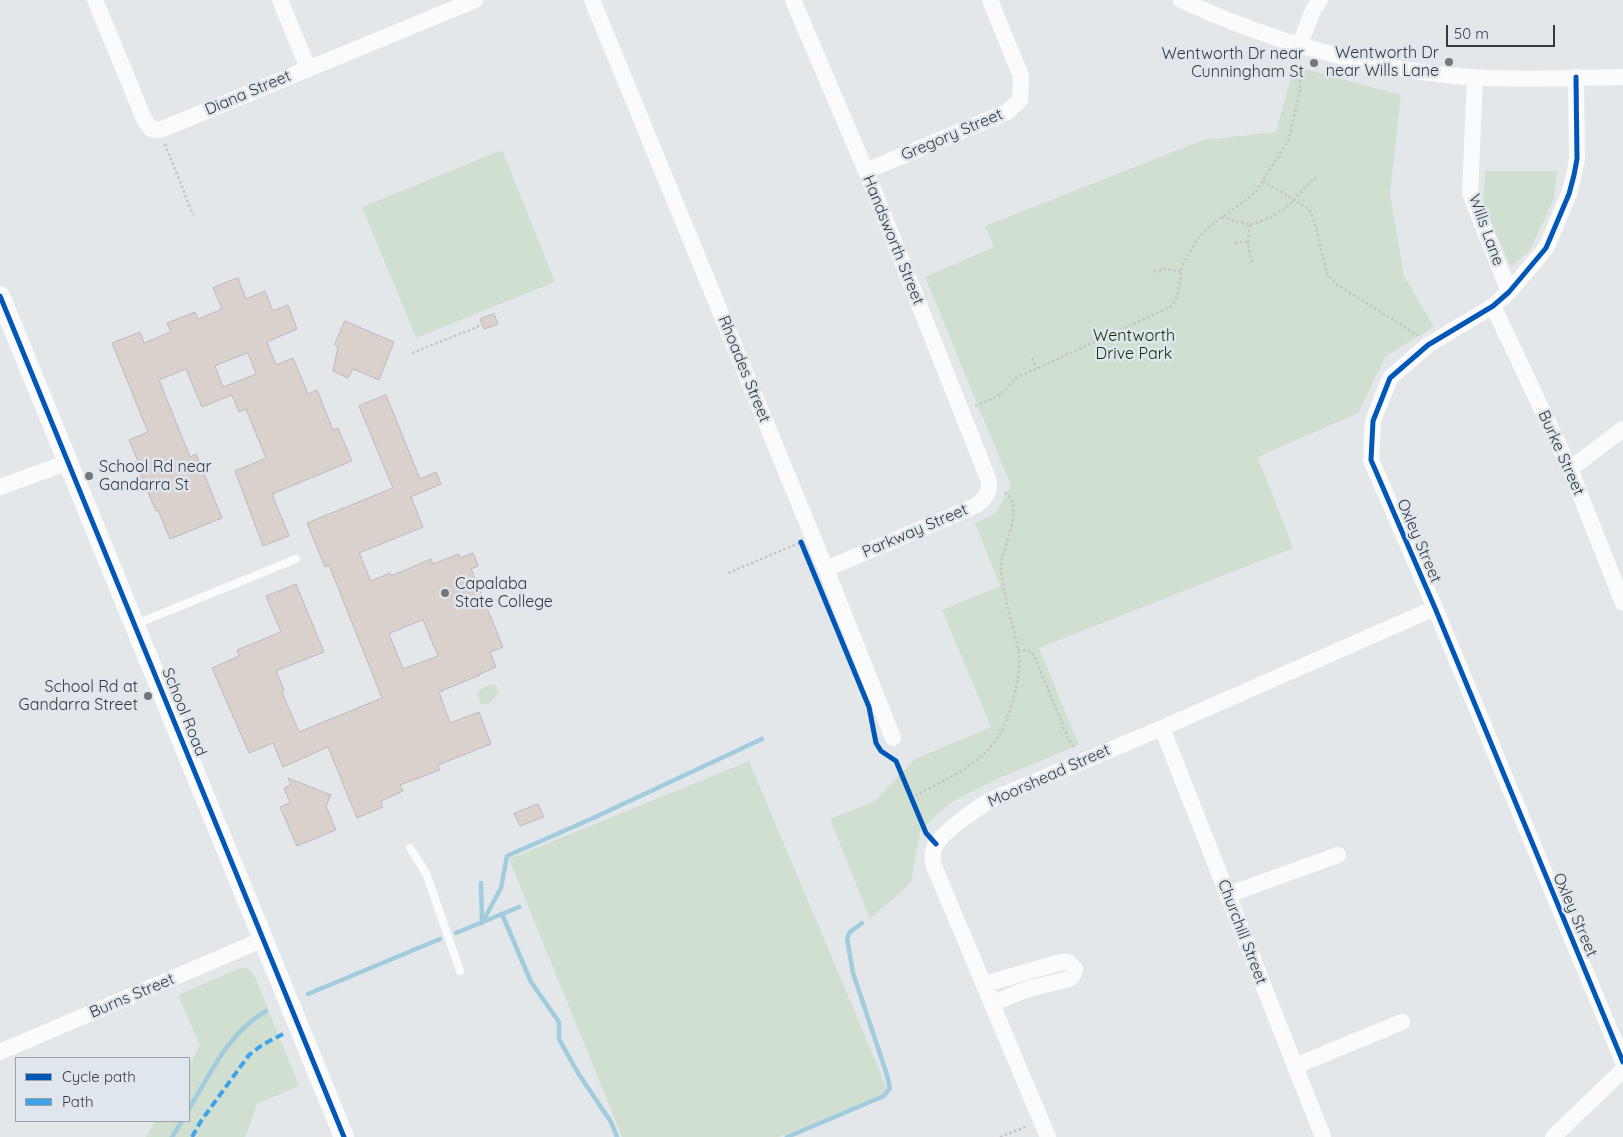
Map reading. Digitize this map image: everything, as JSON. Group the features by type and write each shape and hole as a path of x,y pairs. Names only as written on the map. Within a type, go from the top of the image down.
{"street":[{"path":"94,0 145,120 151,129 160,130"},
{"path":"280,0 308,68"},
{"name":"Diana Street","path":"160,130 475,0"},
{"name":"Rhoades Street","path":"592,0 826,569 893,738"},
{"name":"Handsworth Street","path":"794,0 866,171 989,481"},
{"name":"Gregory Street","path":"866,171 1007,112 1020,100 1021,76 990,0"},
{"path":"1181,0 1244,26 1300,44 1372,63 1430,74 1522,78 1623,77"},
{"path":"1300,44 1313,10 1320,0"},
{"name":"Wills Lane","path":"1475,77 1470,193 1509,292"},
{"name":"Oxley Street","path":"1576,78 1577,159 1569,194 1546,248 1509,292 1493,306 1428,345 1390,378 1373,421 1371,460 1435,608 1623,1062"},
{"name":"School Road","path":"0,296 344,1137"},
{"name":"Burke Street","path":"1493,306 1570,469 1623,603"},
{"path":"1570,469 1623,429"},
{"path":"0,487 69,462"},
{"name":"Parkway Street","path":"826,569 975,506 987,495 990,489 989,481"},
{"name":"Moorshead Street","path":"1048,1137 932,861 933,850 942,836 991,800 1162,728 1435,608"},
{"name":"Churchill Street","path":"1162,728 1323,1137"},
{"path":"1228,895 1338,855"},
{"name":"Burns Street","path":"0,1052 264,939"},
{"path":"985,984 1061,962 1068,962 1074,969 1073,975 1069,979 1028,989 992,1002"},
{"path":"1295,1066 1402,1022"},
{"path":"1553,1137 1623,1070"}],"lane":[{"path":"134,625 296,560"},
{"path":"410,848 426,873 460,971"}],"path":[{"path":"974,406 1000,395 1016,378 1174,304 1185,261 1204,232 1250,197 1263,181 1289,139 1300,90 1302,65"},
{"path":"160,130 193,215"},
{"path":"1222,217 1250,225 1270,218 1281,212 1313,179 1319,176"},
{"path":"1263,181 1309,210 1314,221 1327,274 1336,284 1408,329 1428,345"},
{"path":"1250,225 1248,253 1253,264"},
{"path":"1235,243 1248,242"},
{"path":"1154,272 1164,269 1181,271"},
{"path":"412,353 482,324"},
{"path":"1032,358 1037,368"},
{"path":"911,798 966,768 1000,734 1009,711 1016,686 1020,658 1001,567 1014,512 1010,496 1004,492"},
{"path":"728,572 801,542"},
{"path":"1018,650 1025,650 1034,655 1068,738 1081,761"},
{"path":"1000,1137 1028,1126"}],"green space":[{"name":"Wentworth Drive Park","path":"1294,66 1401,95 1390,194 1404,276 1434,327 1386,356 1358,413 1258,457 1293,548 1039,648 1079,745 999,778 955,800 920,832 911,883 870,919 830,819 875,801 915,759 991,727 942,610 1000,586 975,523 995,514 1011,486 925,277 994,247 985,226 1203,140 1276,132"},
{"path":"502,150 555,282 416,338 362,207"},
{"path":"1485,171 1557,171 1554,199 1530,250 1511,267 1483,205"},
{"path":"490,685 496,685 497,693 489,704 483,705 480,703 477,692"},
{"path":"749,761 889,1093 779,1137 622,1137 509,859"},
{"path":"245,968 250,970 255,977 299,1086 257,1104 245,1137 146,1137 154,1122 190,1122 190,1063 200,1046 178,995 238,969"}],"building":[{"path":"238,278 246,299 265,291 273,311 288,305 297,329 267,342 276,365 293,358 308,394 317,390 333,430 338,428 352,461 272,494 289,536 263,546 235,471 266,458 246,409 239,412 232,395 202,407 186,369 159,380 190,457 196,454 222,518 170,539 135,462 138,461 129,440 148,432 112,343 140,332 144,343 171,332 167,323 195,312 198,319 222,309 213,288","holes":["248,353 256,374 223,387 215,366"]},
{"path":"494,314 498,324 484,329 480,319"},
{"path":"345,321 394,342 379,380 353,369 348,378 333,371 338,347 335,345"},
{"path":"386,395 420,479 436,472 441,484 411,497 423,527 359,553 371,581 390,573 391,576 431,559 433,564 459,554 460,558 473,553 478,566 471,569 503,647 490,652 496,667 439,692 450,723 479,712 491,744 438,765 440,770 400,785 403,791 381,801 383,807 357,818 328,747 283,767 273,743 249,753 212,668 239,656 237,650 281,632 266,596 296,584 324,652 276,671 284,690 282,692 299,732 382,698 329,565 325,567 307,523 393,488 359,406","holes":["423,620 438,656 403,669 389,634"]},
{"path":"288,778 331,795 326,806 336,830 297,846 280,807 290,803 284,788 291,785"},
{"path":"538,804 544,817 520,826 514,814"}],"waterway":[{"path":"482,923 501,888 507,856 762,739"},
{"path":"481,883 482,921"},
{"path":"456,933 519,907"},
{"path":"502,914 531,982 559,1022 559,1039 578,1073 611,1122 617,1137"},
{"path":"787,1137 884,1096 890,1088 853,973 847,938 850,932 862,923"},
{"path":"308,994 440,939"},
{"path":"190,1107 231,1042 241,1030 266,1011"},
{"path":"172,1137 181,1122"}],"marked path":[{"path":"192,1137 201,1121 249,1055 262,1045 283,1034"}],"cycle path":[{"path":"1576,77 1577,159 1569,194 1546,248 1509,292 1493,306 1428,345 1390,378 1373,421 1371,460 1435,608 1623,1062"},
{"path":"0,296 344,1137"},
{"path":"801,542 869,707 876,743 881,751 896,761 926,833 936,844"}],"place":[{"name":"Wentworth Dr near Wills Lane","path":"1449,62"},
{"name":"Wentworth Dr near Cunningham St","path":"1314,63"},
{"name":"School Rd near Gandarra St","path":"89,476"},
{"name":"Capalaba State College","path":"445,593"},
{"name":"School Rd at Gandarra Street","path":"148,696"}]}
